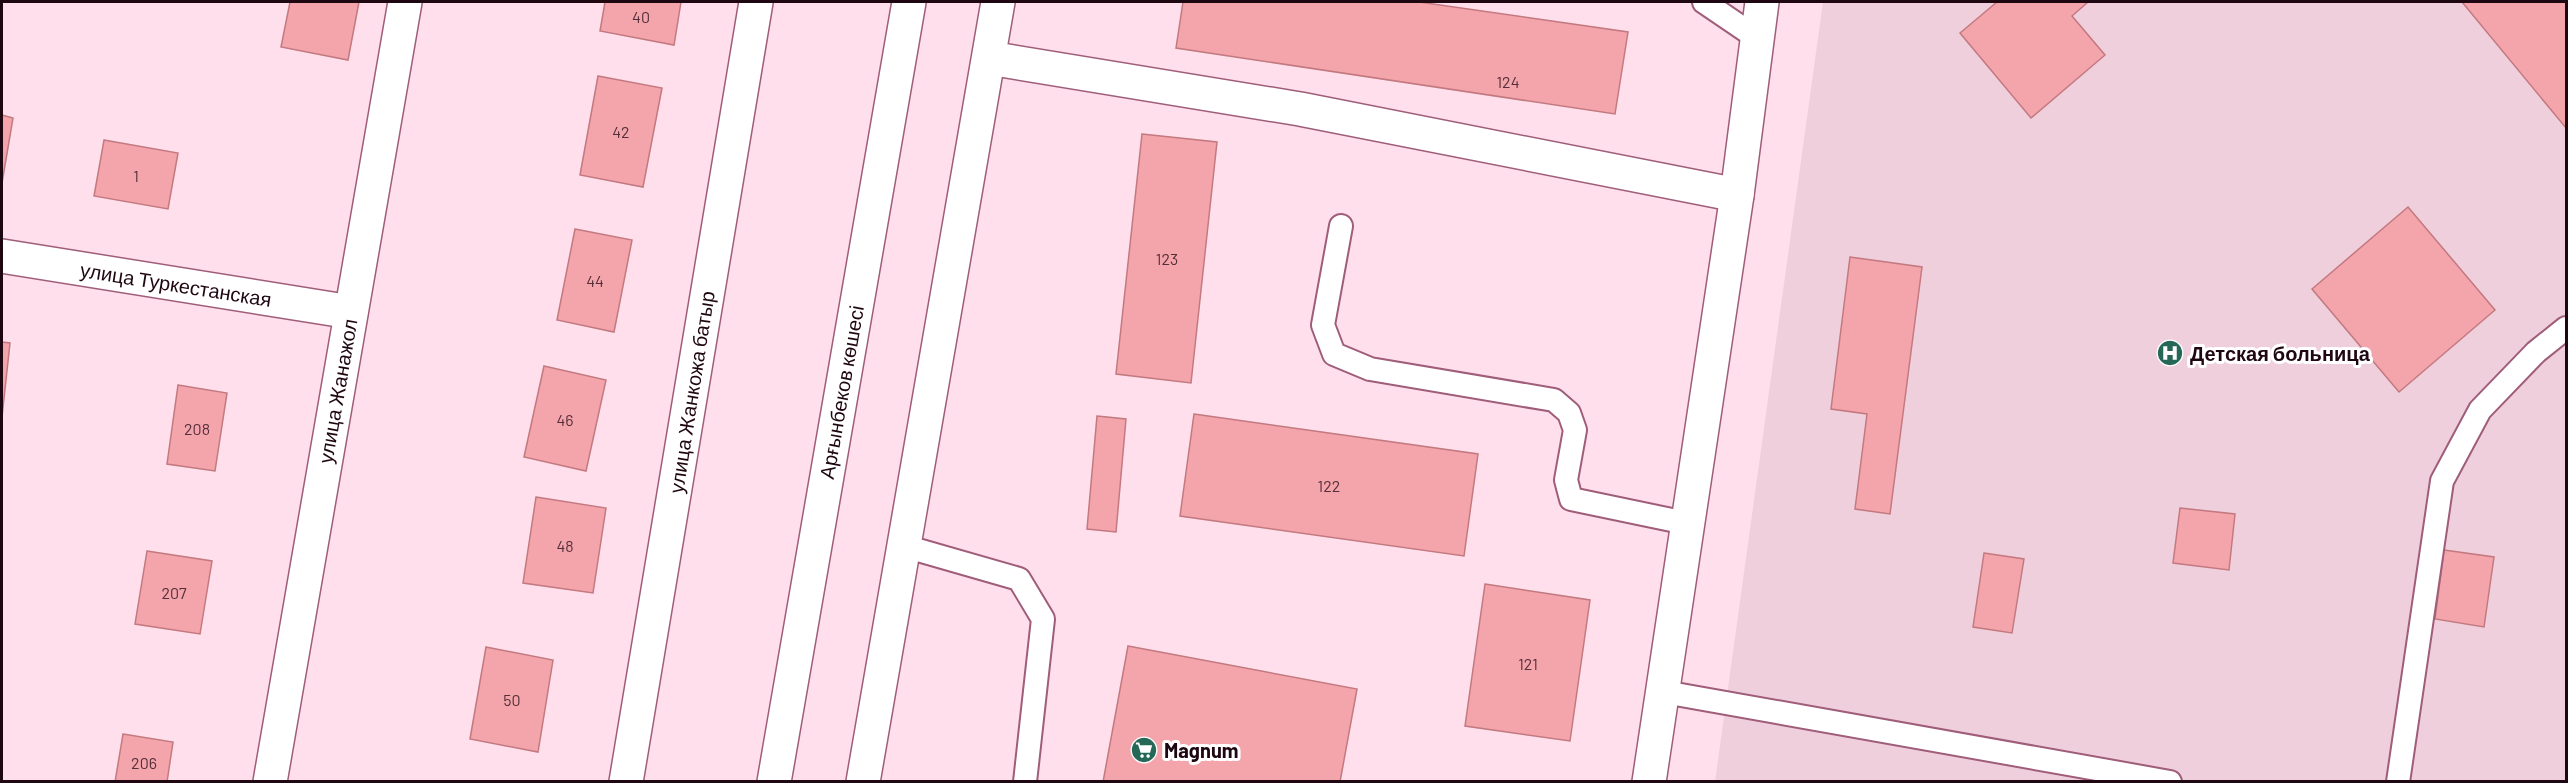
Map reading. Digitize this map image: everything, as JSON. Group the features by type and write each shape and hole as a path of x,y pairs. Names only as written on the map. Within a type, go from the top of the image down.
{"street":[{"name":"улица Жанажол","path":"270,782 405,2"},
{"name":"улица Жанкожа батыр","path":"626,782 756,2"},
{"name":"Арғынбеков көшесі","path":"774,782 909,2"},
{"path":"863,782 998,2"},
{"path":"1649,782 1664,692 1686,523 1737,195 1762,2"},
{"path":"988,58 1300,109 1737,195"},
{"name":"улица Туркестанская","path":"2,256 351,312"}],"lane":[{"path":"1704,2 1757,38"},
{"path":"1341,226 1323,325 1335,354 1370,369 1554,400 1569,412 1575,430 1566,480 1571,499 1686,523"},
{"path":"2398,782 2442,481 2480,410 2536,352 2566,328"},
{"path":"904,546 1019,579 1043,619 1025,782"},
{"path":"1664,692 2170,782"}],"shaded area":[{"name":"Детская больница","path":"1823,2 2566,2 2566,781 1715,782"}],"building":[{"path":"290,2 359,2 348,60 281,47"},
{"path":"605,2 681,2 674,45 600,31"},
{"path":"1183,2 1419,2 1628,32 1615,114 1176,48"},
{"path":"1997,2 2088,2 2072,16 2105,55 2031,118 1960,33"},
{"path":"2462,2 2566,2 2566,128"},
{"path":"598,76 662,88 643,187 580,175"},
{"path":"2,115 13,118 2,183"},
{"path":"1142,134 1217,142 1191,383 1116,374"},
{"path":"104,140 178,153 168,209 94,196"},
{"path":"2408,207 2495,310 2399,392 2312,289"},
{"path":"575,229 632,240 614,332 557,320"},
{"path":"1850,257 1922,267 1890,514 1855,509 1867,414 1831,409"},
{"path":"2,342 10,343 2,417"},
{"path":"544,366 606,380 586,471 524,457"},
{"path":"178,385 227,393 215,471 167,464"},
{"path":"1194,414 1478,454 1464,556 1180,516"},
{"path":"1097,416 1126,419 1116,532 1087,529"},
{"path":"536,497 606,508 593,593 523,583"},
{"path":"2180,508 2235,514 2229,570 2173,563"},
{"path":"2444,550 2494,557 2484,627 2435,619"},
{"path":"147,551 212,561 200,634 135,624"},
{"path":"1984,553 2024,559 2012,633 1973,627"},
{"path":"1485,584 1590,600 1570,741 1465,726"},
{"path":"1128,646 1357,689 1340,782 1103,782"},
{"path":"486,647 553,660 538,752 470,739"},
{"path":"123,734 173,742 167,782 115,782"}],"place":[{"name":"Детская больница","path":"2170,353"},
{"name":"Magnum","path":"1144,750"}]}
